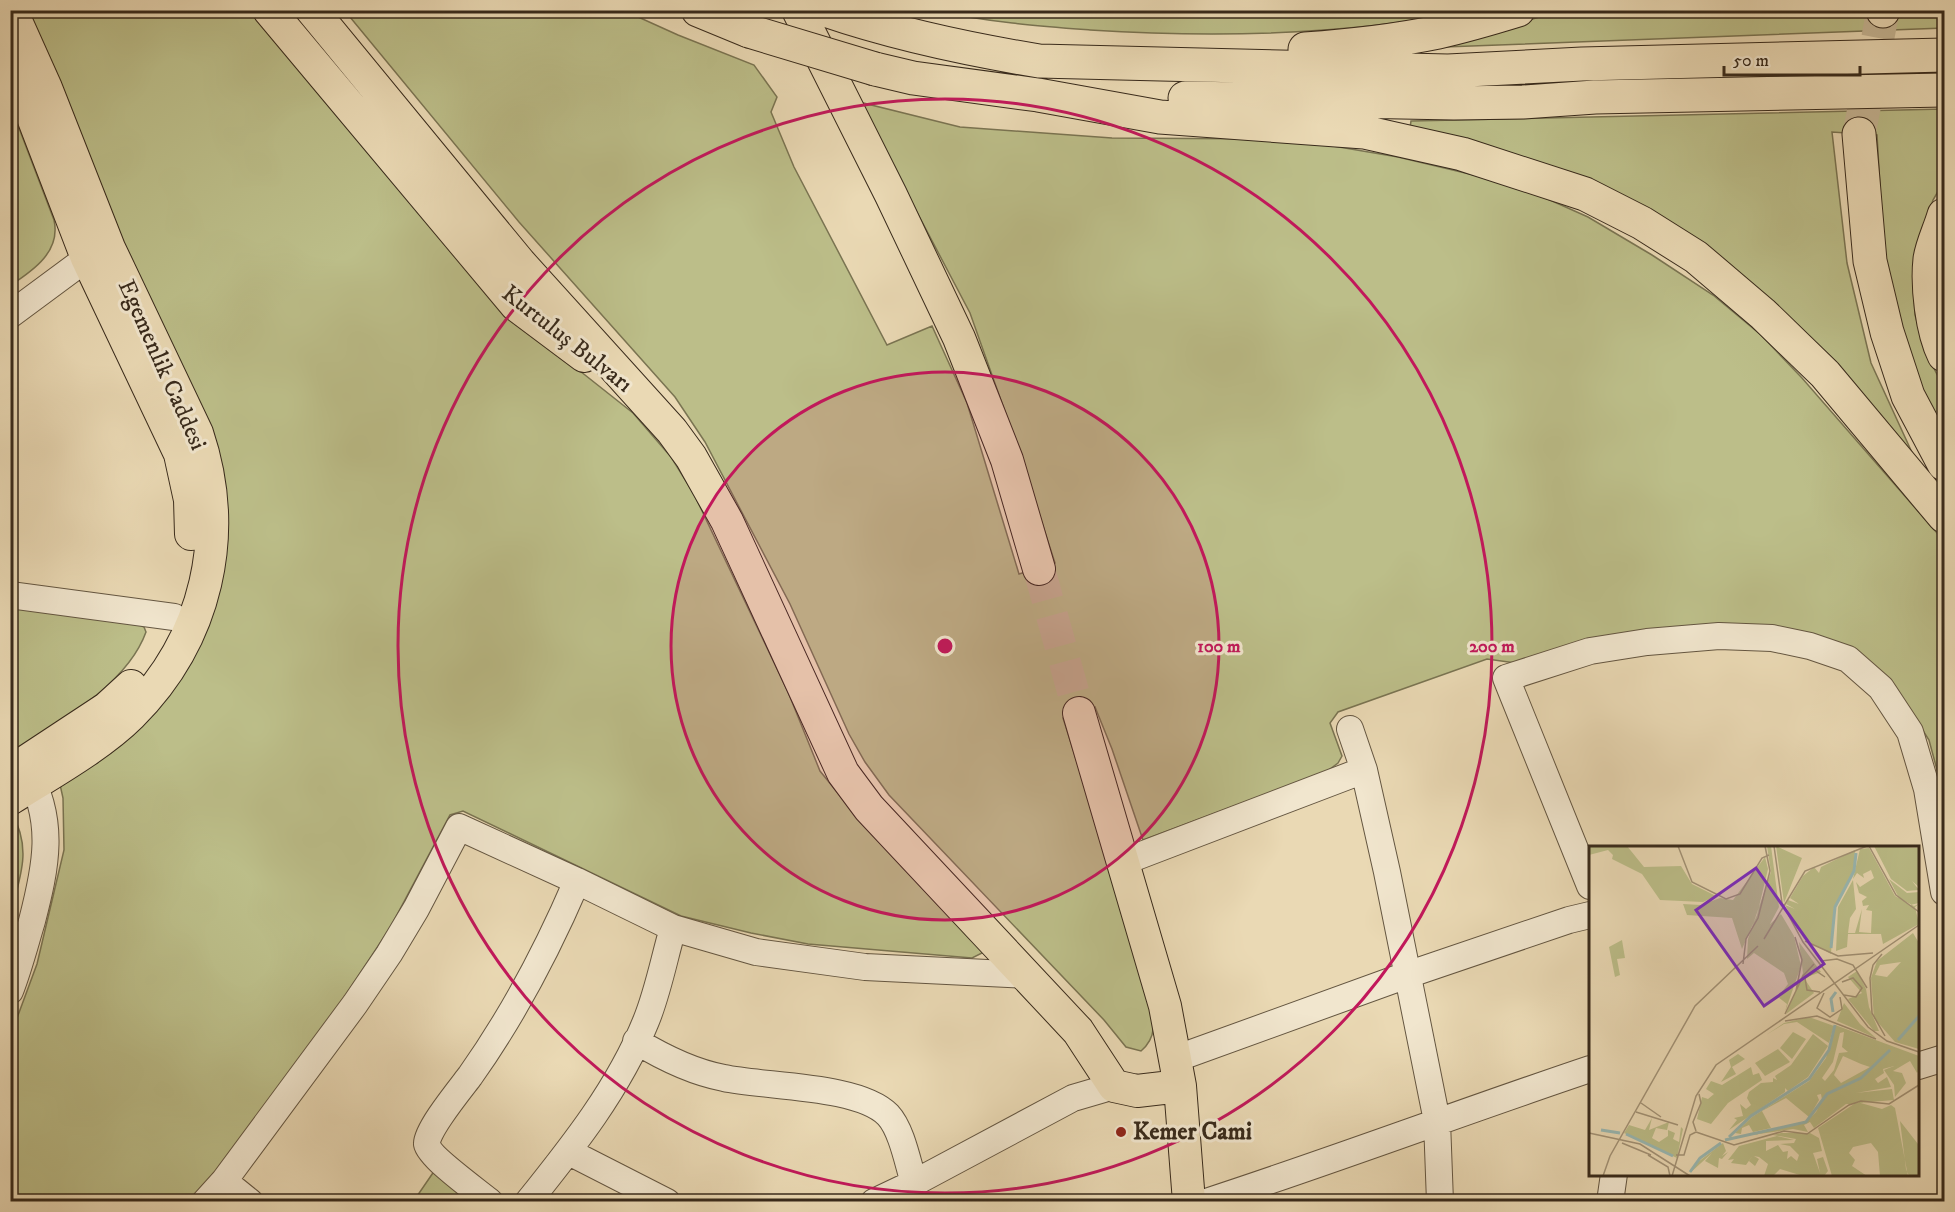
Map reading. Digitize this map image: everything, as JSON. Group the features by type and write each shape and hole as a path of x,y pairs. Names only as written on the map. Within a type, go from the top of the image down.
{"highway":[{"path":"698,10 749,31 875,69 913,78 1038,95 1161,117 1364,132 1451,151 1585,194 1642,223 1696,257 1763,314 1825,374 1944,516"},
{"path":"1039,61 1343,47 1440,32 1518,10"},
{"path":"839,15 916,37 981,52 1039,61 1448,71 1582,64 1944,55"},
{"path":"1038,95 1454,103 1677,95 1944,90"},
{"path":"1859,134 1870,261 1887,332 1908,396 1944,464"},
{"path":"1944,215 1930,259 1930,270 1931,305 1944,355"}],"main road":[{"name":"Egemenlik Caddesi","path":"11,10 46,88 98,253 197,433 210,483 212,548 195,621 182,648 155,688 130,717 111,732 20,780"},
{"name":"Kurtuluş Bulvarı","path":"269,10 516,305 638,396"},
{"name":"Kurtuluş Bulvarı","path":"312,10 520,263 638,396"},
{"path":"798,10 960,338 1006,460 1039,568"},
{"name":"Egemenlik Caddesi","path":"10,64 98,253 180,454 186,478 191,526 190,551 184,582 174,617 155,653 120,698 62,740 20,780"},
{"path":"638,396 672,431 708,485 727,521 843,773 869,808 1078,1031 1114,1086 1137,1092 1177,1072"},
{"path":"1079,713 1165,1006 1177,1072 1189,1202"}],"street":[{"path":"10,315 98,253"},
{"path":"10,595 174,617"},
{"path":"1589,884 1506,678 1590,651 1647,642 1719,636 1773,638 1810,646 1848,659 1881,688 1910,732 1927,789 1944,892"},
{"path":"1350,729 1364,770 1437,1121 1440,1202"},
{"path":"1123,862 1364,770"},
{"path":"10,991 20,963 45,866 45,828 20,780"},
{"path":"205,1202 224,1181 355,1004 389,954 459,828 577,881 673,928 756,952 866,967 1026,975"},
{"path":"490,1202 439,1161 427,1148 426,1140 484,1056 535,974 577,881"},
{"path":"1177,1072 1407,975 1589,915"},
{"path":"528,1202 569,1152 608,1094 646,1020 673,928"},
{"path":"636,1041 655,1053 697,1071 726,1079 795,1086 875,1105 889,1116 898,1132 914,1183"},
{"path":"1919,1065 1944,1058"},
{"path":"1206,1202 1589,1069"},
{"path":"874,1202 1072,1098 1114,1086"},
{"path":"569,1152 667,1202"},
{"path":"1610,1202 1614,1176"},
{"path":"224,1181 250,1202"}],"green space":[{"path":"26,11 257,11 537,337 633,413 671,457 694,494 788,692 820,771 851,809 986,951 972,958 808,944 681,916 463,811 450,815 390,928 324,1028 230,1156 190,1201 11,1201 10,1037 37,964 64,850 63,798 59,780 216,594 126,258"},
{"path":"345,11 625,11 754,65 777,97 771,112 794,167 887,345 932,326 967,403 1019,574 1055,563 1014,437 970,313 859,102 960,127 1112,138 1292,139 1398,157 1499,181 1541,196 1588,217 1713,295 1761,335 1802,378 1944,541 1944,796 1929,740 1903,699 1793,632 1523,664 1487,659 1338,712 1330,723 1342,756 1338,763 1326,772 1143,840 1095,707 1063,718 1149,989 1154,1023 1151,1038 1141,1051 1126,1047 1104,1020 889,795 865,762 849,734 790,604 705,442 675,397 519,222"},
{"path":"937,11 1467,11 1374,26 1326,30 1185,34 1137,33 1032,25"},
{"path":"1558,11 1944,11 1944,28 1444,47"},
{"path":"11,107 54,220 55,231 50,250 44,258 11,285"},
{"path":"1944,109 1944,181 1933,200 1922,233 1913,276 1915,315 1925,351 1944,388 1944,434 1927,405 1905,350 1880,239 1877,135 1832,132 1847,263 1871,363 1915,459 1762,293 1410,128 1411,121"},
{"path":"11,608 138,624 144,627 146,632 137,651 108,685 71,715 14,751 11,750"},
{"path":"11,812 21,837 23,861 11,912"},
{"path":"437,1167 473,1202 413,1202"}],"tunnel":[{"path":"1859,134 1883,11"},
{"path":"1039,569 1079,713"}],"place":[{"name":"Kemer Cami","path":"1121,1132"}]}
